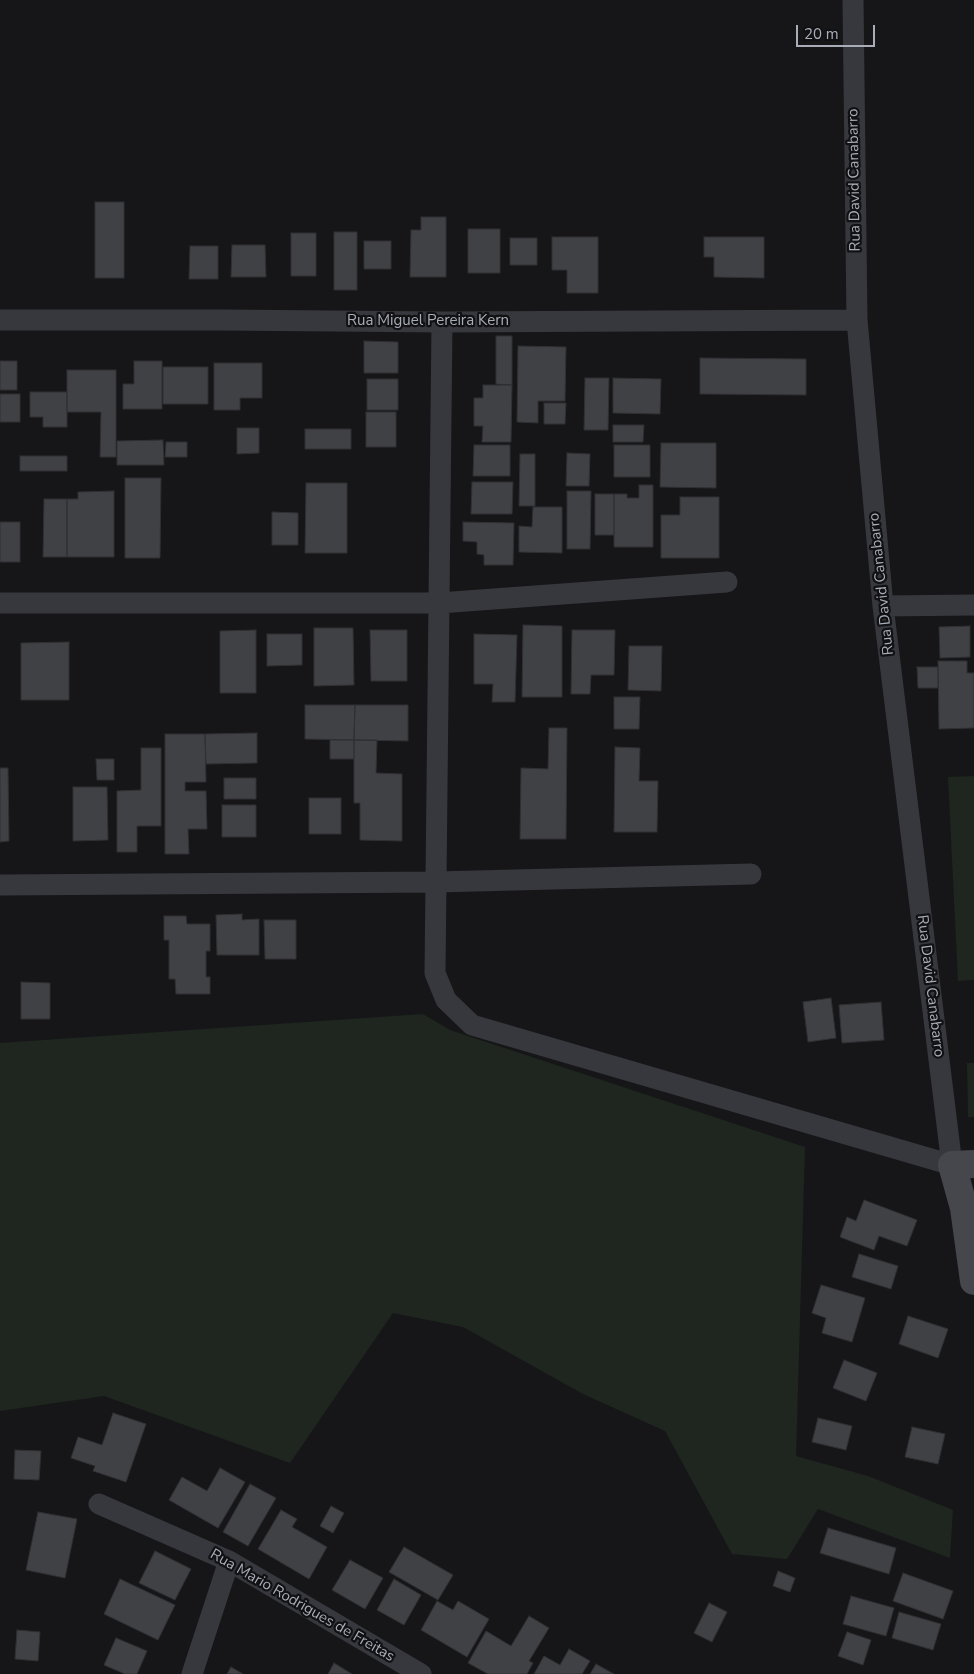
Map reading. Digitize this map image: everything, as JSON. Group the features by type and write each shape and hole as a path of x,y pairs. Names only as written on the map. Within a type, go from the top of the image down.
{"street":[{"name":"Rua David Canabarro","path":"853,0 857,320 883,606 963,1164"},
{"name":"Rua Miguel Pereira Kern","path":"0,320 442,322 857,320"},
{"path":"442,322 435,973 446,1000 472,1025 963,1164 969,1208 974,1281"},
{"path":"0,603 439,603 727,582"},
{"path":"883,606 974,605"},
{"path":"0,885 436,882 751,874"},
{"name":"Rua Mario Rodrigues de Freitas","path":"99,1504 229,1561 421,1674"},
{"path":"192,1674 229,1561"}],"shaded area":[{"path":"974,776 974,980 958,981 948,777"},
{"path":"423,1014 450,1030 805,1147 796,1456 868,1476 953,1510 950,1558 818,1509 787,1559 732,1554 665,1431 583,1394 463,1327 393,1313 290,1463 104,1396 0,1411 0,1043"},
{"path":"967,1063 974,1063 974,1117 968,1117"}],"building":[{"path":"95,202 124,202 124,278 95,278"},
{"path":"421,217 446,217 446,277 410,277 411,230 421,230"},
{"path":"468,229 500,229 500,273 468,273"},
{"path":"334,232 357,232 357,290 334,290"},
{"path":"291,233 316,233 316,276 291,276"},
{"path":"552,237 598,237 598,293 567,293 567,270 552,270"},
{"path":"704,237 764,237 764,278 714,277 714,257 704,257"},
{"path":"510,238 537,238 537,265 510,265"},
{"path":"364,241 391,241 391,269 364,269"},
{"path":"232,245 265,245 266,277 231,277"},
{"path":"190,246 218,246 218,279 189,279"},
{"path":"496,336 512,336 512,385 496,384"},
{"path":"364,341 398,342 398,373 364,373"},
{"path":"518,346 566,347 565,401 538,401 538,423 517,422"},
{"path":"700,358 806,359 806,395 700,394"},
{"path":"0,361 17,361 17,390 0,390"},
{"path":"134,361 162,361 162,409 123,409 123,384 134,384"},
{"path":"214,363 262,363 262,398 240,398 240,410 214,410"},
{"path":"163,367 208,367 208,404 163,404"},
{"path":"67,370 116,370 116,457 100,457 101,412 67,412"},
{"path":"585,378 609,378 608,430 584,430"},
{"path":"613,378 661,379 660,414 613,413"},
{"path":"367,379 398,379 398,410 367,410"},
{"path":"483,385 512,385 511,442 482,442 483,426 474,426 474,398 483,398"},
{"path":"30,392 67,392 67,427 43,427 43,417 30,417"},
{"path":"0,394 20,394 20,422 0,422"},
{"path":"544,403 566,403 565,424 544,424"},
{"path":"366,412 396,412 396,447 366,447"},
{"path":"613,425 644,425 643,442 613,442"},
{"path":"237,428 259,428 259,453 237,454"},
{"path":"305,429 351,429 351,449 305,449"},
{"path":"163,440 164,465 117,465 117,441"},
{"path":"166,442 187,442 187,457 165,457"},
{"path":"661,443 716,443 716,488 660,487"},
{"path":"474,445 510,445 510,476 473,476"},
{"path":"614,445 650,445 650,477 614,477"},
{"path":"567,453 590,454 589,486 566,486"},
{"path":"520,454 535,454 535,506 519,506"},
{"path":"20,456 67,456 67,471 20,471"},
{"path":"125,478 161,478 160,558 125,558"},
{"path":"472,482 513,482 512,514 471,514"},
{"path":"306,483 347,483 347,553 305,553"},
{"path":"639,485 653,485 653,547 614,547 614,494 627,494 627,498 639,498"},
{"path":"114,491 114,557 67,557 67,499 78,499 78,492"},
{"path":"567,491 591,491 590,549 567,549"},
{"path":"595,494 614,494 614,535 595,535"},
{"path":"680,497 719,497 719,558 661,558 661,515 680,515"},
{"path":"44,499 67,499 67,557 43,557"},
{"path":"533,507 562,507 562,553 519,552 519,526 532,527"},
{"path":"272,512 298,513 298,545 272,545"},
{"path":"0,522 20,522 20,562 0,562"},
{"path":"463,522 514,523 513,565 484,565 484,555 477,554 477,542 463,541"},
{"path":"523,625 562,626 562,697 522,697"},
{"path":"970,626 970,657 940,658 939,627"},
{"path":"314,628 353,628 354,685 314,686"},
{"path":"256,630 256,693 220,693 220,631"},
{"path":"370,630 407,630 407,681 371,681"},
{"path":"572,630 615,630 614,675 591,675 590,694 571,694"},
{"path":"267,634 302,634 302,665 267,666"},
{"path":"474,634 517,635 515,702 492,702 493,684 474,684"},
{"path":"69,642 69,700 21,700 21,643"},
{"path":"629,646 662,646 661,691 628,690"},
{"path":"938,661 967,661 967,673 974,673 974,728 939,729"},
{"path":"917,667 938,667 938,688 918,688"},
{"path":"614,697 640,697 639,729 614,729"},
{"path":"305,705 355,705 354,740 305,739"},
{"path":"355,705 408,705 408,741 354,740"},
{"path":"549,728 567,728 566,839 520,839 521,768 548,769"},
{"path":"257,733 257,763 206,764 205,734"},
{"path":"165,734 205,734 206,782 185,782 185,791 206,791 207,829 188,829 189,854 165,854"},
{"path":"330,740 354,740 354,759 330,759"},
{"path":"354,740 377,740 376,773 402,774 402,841 360,840 360,803 354,803"},
{"path":"615,747 640,748 639,781 658,781 657,832 614,832"},
{"path":"141,748 161,748 161,826 137,826 137,852 117,852 117,791 141,790"},
{"path":"96,759 114,759 114,780 97,780"},
{"path":"0,768 8,768 9,841 0,842"},
{"path":"224,778 256,778 256,799 224,799"},
{"path":"73,787 107,787 108,840 73,841"},
{"path":"309,798 341,798 341,834 309,834"},
{"path":"222,805 256,805 256,837 222,837"},
{"path":"242,914 242,920 259,919 259,955 217,955 216,915"},
{"path":"164,916 186,916 187,924 210,924 210,951 206,951 206,977 210,977 210,994 176,994 175,979 169,979 169,940 164,940"},
{"path":"264,920 296,920 296,959 265,959"},
{"path":"21,982 50,983 50,1019 21,1019"},
{"path":"831,998 836,1038 808,1042 803,1002"},
{"path":"881,1002 884,1040 842,1043 839,1005"},
{"path":"864,1200 917,1220 907,1246 879,1236 874,1250 840,1237 847,1217 856,1221"},
{"path":"859,1254 898,1266 891,1289 852,1277"},
{"path":"821,1285 865,1298 852,1342 822,1333 826,1318 812,1313"},
{"path":"908,1316 948,1329 938,1358 899,1344"},
{"path":"844,1360 877,1373 866,1401 833,1388"},
{"path":"113,1413 146,1424 126,1482 93,1471 95,1466 71,1458 78,1437 102,1445"},
{"path":"818,1418 852,1426 846,1450 812,1442"},
{"path":"912,1427 945,1434 938,1464 905,1457"},
{"path":"15,1450 41,1451 39,1480 14,1479"},
{"path":"220,1468 245,1482 218,1528 169,1500 182,1477 207,1491"},
{"path":"250,1484 276,1498 248,1546 223,1532"},
{"path":"331,1506 344,1513 333,1533 320,1526"},
{"path":"281,1510 297,1519 292,1527 327,1547 309,1579 258,1549"},
{"path":"38,1512 77,1519 65,1578 26,1570"},
{"path":"828,1528 896,1548 889,1574 820,1553"},
{"path":"404,1547 453,1575 438,1600 389,1572"},
{"path":"155,1551 191,1569 175,1600 139,1583"},
{"path":"350,1560 383,1578 365,1609 332,1590"},
{"path":"778,1571 795,1578 790,1592 773,1586"},
{"path":"903,1573 953,1591 943,1619 893,1601"},
{"path":"120,1579 175,1605 158,1640 104,1614"},
{"path":"394,1579 421,1595 404,1625 377,1610"},
{"path":"851,1596 894,1608 886,1636 843,1624"},
{"path":"437,1601 453,1610 458,1601 489,1619 467,1657 421,1630"},
{"path":"709,1603 727,1612 712,1642 694,1633"},
{"path":"899,1612 941,1624 933,1650 892,1638"},
{"path":"529,1616 549,1628 529,1661 533,1663 527,1674 488,1674 468,1663 486,1631 511,1646"},
{"path":"17,1630 40,1632 38,1661 15,1659"},
{"path":"847,1632 871,1640 863,1665 838,1656"},
{"path":"116,1638 147,1651 137,1674 125,1674 104,1665"},
{"path":"569,1649 590,1661 582,1674 534,1674 544,1656 560,1665"},
{"path":"334,1663 352,1674 328,1674"},
{"path":"596,1664 614,1674 590,1674"},
{"path":"231,1667 243,1674 227,1674"}]}
